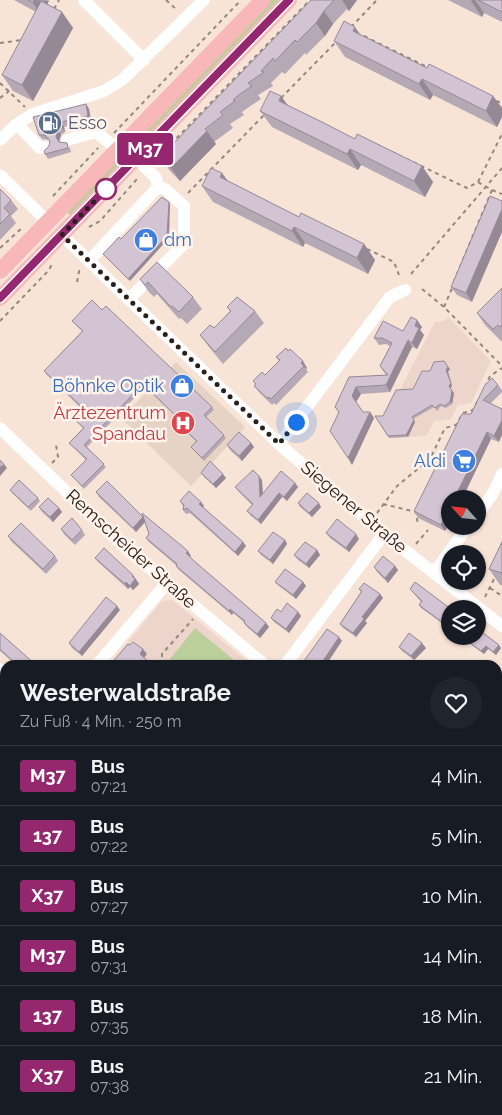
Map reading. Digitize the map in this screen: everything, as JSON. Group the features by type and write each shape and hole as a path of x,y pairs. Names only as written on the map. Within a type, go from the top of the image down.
{"main road":[{"path":"0,271 48,222 112,145 263,0"},
{"path":"0,298 62,235 141,164 289,0"},
{"path":"48,222 62,235"}],"street":[{"path":"84,0 144,60"},
{"path":"0,140 17,124 50,107 104,91 122,80 204,0"},
{"path":"17,124 40,148 45,147"},
{"path":"68,140 96,132 112,145"},
{"path":"141,164 156,178 158,187"},
{"path":"0,175 48,222"},
{"path":"129,299 184,244 184,206 165,189 158,187"},
{"path":"84,263 158,187"},
{"name":"Siegener Straße","path":"62,235 84,263 129,299 279,444 384,534 502,626"},
{"path":"279,444 390,296 405,290"},
{"name":"Remscheider Straße","path":"0,428 166,584 260,660"},
{"path":"486,503 502,474"},
{"path":"289,660 384,534"},
{"path":"434,573 461,535"},
{"path":"101,660 166,584"}],"path":[{"path":"51,15 60,0"},
{"path":"166,0 180,12"},
{"path":"52,198 112,145 241,0"},
{"path":"87,229 106,217 119,203 141,164 310,0"},
{"path":"347,30 377,0"},
{"path":"356,34 433,70"},
{"path":"278,102 340,37"},
{"path":"0,43 29,39"},
{"path":"0,84 28,111"},
{"path":"0,98 8,92 13,84"},
{"path":"493,99 502,103"},
{"path":"180,202 271,109"},
{"path":"359,139 365,137 467,188 478,182 502,134"},
{"path":"411,274 502,168"},
{"path":"478,182 502,194"},
{"path":"444,307 492,190"},
{"path":"114,197 119,203"},
{"path":"100,211 106,217"},
{"path":"0,248 25,225"},
{"path":"361,246 394,262 400,275"},
{"path":"0,321 49,270 53,263"},
{"path":"77,282 84,263"},
{"path":"376,515 398,486 430,460 445,428 456,425 463,413 473,410 490,376 502,367 444,307 422,289"},
{"path":"50,465 58,457 56,445"},
{"path":"383,504 416,512 418,525"},
{"path":"414,546 428,530"},
{"path":"484,599 498,572"},
{"path":"490,588 502,596"},
{"path":"162,660 162,654 195,616"}],"shaded area":[{"path":"448,317 491,361 471,403 458,405 450,420 434,421 426,436 389,438 381,426 435,322 444,321"},
{"name":"Ärztezentrum Spandau","path":"176,362 245,427 191,486 121,418"},
{"path":"172,600 246,660 113,660 162,601"}],"green space":[{"path":"271,0 282,0 72,217 66,211"},
{"path":"195,628 234,660 169,660"}],"building":[{"path":"311,0 334,0 316,23 297,42 295,40 275,61 273,58 261,71 264,72 248,83 252,86 220,112 223,115 205,129 207,131 171,168 161,158 171,142 174,143"},
{"path":"478,0 502,0 502,12"},
{"path":"41,1 62,12 22,85 2,75"},
{"path":"344,21 355,27 353,31 427,68 429,64 493,96 486,111 422,79 419,84 334,41"},
{"path":"270,91 281,96 279,101 355,139 357,134 422,166 414,181 350,149 347,154 260,111"},
{"path":"86,104 88,116 61,122 62,128 58,130 56,137 59,142 67,143 68,148 45,154 44,151 49,146 50,141 45,135 39,135 33,117"},
{"path":"211,168 222,173 220,177 299,217 301,213 364,244 357,258 294,227 292,231 202,186"},
{"path":"0,189 11,200 4,208 10,214 0,224"},
{"path":"490,196 502,201 502,209 466,293 451,287"},
{"name":"dm","path":"162,197 169,202 167,236 128,279 103,254 119,237 121,239"},
{"path":"157,262 193,297 179,312 171,307 148,282 145,285 140,279"},
{"path":"502,288 502,325 500,327 498,325 493,329 477,313"},
{"path":"237,297 255,311 215,352 200,335 210,325 214,328 231,311 227,307"},
{"path":"92,300 102,310 106,306 212,407 204,415 224,435 202,458 191,447 197,441 172,418 175,415 143,384 84,445 104,464 82,486 71,475 87,459 69,443 84,428 75,420 85,410 44,371 83,331 72,321"},
{"path":"411,317 417,320 415,326 419,328 412,343 408,340 386,385 356,387 352,396 363,412 370,412 348,458 330,431 339,412 335,407 349,377 388,375 380,366 392,343 382,338 374,338 383,321 403,331"},
{"path":"286,348 288,351 290,349 303,361 301,363 304,366 271,399 267,398 254,386 256,384 253,381 262,372 265,375 280,360 276,357"},
{"path":"444,361 448,367 446,370 451,383 449,386 452,391 450,402 444,406 440,404 435,408 432,405 412,417 414,420 406,435 388,436 375,416 383,416 396,390 413,389 422,371 430,371 434,362"},
{"name":"Aldi","path":"492,378 498,385 483,400 502,409 502,420 494,436 487,432 458,490 441,490 441,525 414,511 462,414 471,414 485,385"},
{"path":"239,432 251,443 239,456 227,445"},
{"path":"0,460 4,464 0,468"},
{"path":"210,461 223,474 213,484 201,473"},
{"path":"253,470 259,476 260,497 281,471 295,483 284,497 279,493 258,520 247,511 253,504 235,487"},
{"path":"19,480 38,498 28,507 10,490"},
{"path":"107,481 143,517 133,528 96,492"},
{"path":"189,491 201,502 199,504 243,542 235,552 187,508 183,510 184,505 180,501"},
{"path":"307,493 319,503 309,513 298,503"},
{"path":"48,498 59,508 50,517 39,507"},
{"path":"142,513 188,551 186,553 193,560 266,623 257,634 244,623 245,621 230,609 229,611 146,538 149,534"},
{"path":"72,518 82,530 72,540 61,529"},
{"path":"337,519 356,534 346,548 326,533"},
{"path":"21,523 55,556 43,569 8,536"},
{"path":"273,532 285,540 270,560 258,551"},
{"path":"305,542 317,550 306,564 294,555"},
{"path":"502,542 502,573 489,569"},
{"path":"104,548 133,575 135,579 130,586 126,582 125,584 95,558"},
{"path":"383,556 395,566 385,578 374,567"},
{"path":"285,569 303,582 293,595 275,582"},
{"path":"415,582 441,602 441,621 419,605 422,601 410,589"},
{"path":"364,583 380,594 362,617 364,619 353,633 340,624 362,591 359,589"},
{"path":"106,597 117,606 79,652 69,643"},
{"path":"287,603 298,612 286,629 271,618 277,609 281,612"},
{"path":"327,629 339,637 324,660 305,660"},
{"path":"0,633 30,660 12,660 0,649"},
{"path":"409,633 422,643 411,656 399,647"},
{"path":"486,635 499,645 493,652 486,646 481,651 473,645 486,645"},
{"path":"133,642 143,649 140,654 147,660 114,660 128,644 130,645"}],"bus line":[{"name":"M37","path":"0,298 289,0"}],"place":[{"name":"Esso","path":"50,123"},
{"name":"dm","path":"146,240"},
{"name":"Böhnke Optik","path":"182,386"},
{"name":"Ärztezentrum Spandau","path":"183,423"},
{"name":"Aldi","path":"464,461"}],"route":[{"path":"106,189 62,235 279,444 296,422"}]}
